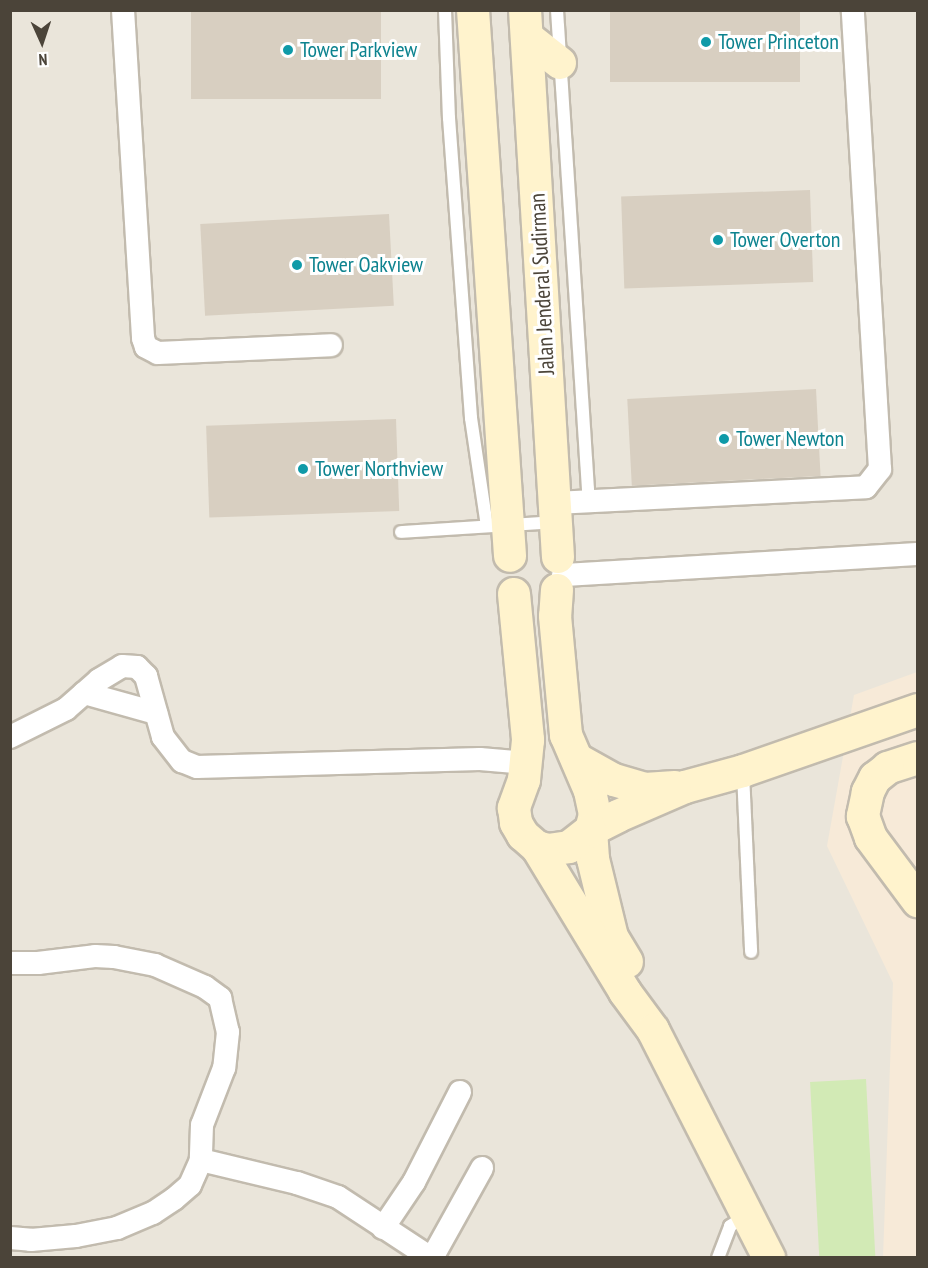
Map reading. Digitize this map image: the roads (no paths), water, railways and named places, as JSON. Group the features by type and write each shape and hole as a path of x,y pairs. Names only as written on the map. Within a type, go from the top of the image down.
{"street":[{"path":"123,10 142,338 146,347 158,353 331,345"},
{"path":"473,10 496,525 510,556"},
{"path":"555,512 589,501 866,487 880,470 853,10"},
{"path":"526,24 560,63"},
{"name":"Jalan Jenderal Sudirman","path":"526,24 559,574 555,616 562,713 575,755 590,791 595,815 591,831 593,860 612,937 640,986 653,1030"},
{"path":"534,544 548,548 559,574 548,598 537,602 525,601 514,594 506,583 505,569 510,556 520,548 534,544"},
{"path":"559,574 918,554"},
{"path":"514,594 527,717 527,762 514,808 516,823 523,835 537,847 625,992 653,1030 769,1257"},
{"path":"10,737 66,709 122,666 137,667 146,676 163,737 182,761 197,767 480,759 527,762"},
{"path":"84,693 156,713"},
{"path":"537,847 558,850 578,842 591,831 685,787 743,771 918,710"},
{"path":"575,755 614,780 645,789 685,787"},
{"path":"918,758 888,768 875,778 868,792 863,816 871,838 918,901"},
{"path":"10,1238 31,1240 76,1236 117,1228 153,1213 190,1185 201,1160 202,1125 224,1068 228,1032 220,998 205,987 155,965 129,959 95,956 12,966"},
{"path":"383,1228 414,1182 460,1092"},
{"path":"201,1160 297,1183 338,1197 383,1228 432,1257 482,1168"}],"lane":[{"path":"445,10 449,118 471,418 496,525"},
{"path":"557,10 589,501"},
{"path":"401,532 496,525 555,512"},
{"path":"743,771 751,952"},
{"path":"718,1257 730,1226 748,1214"}],"place":[{"name":"Tower Princeton","path":"706,42"},
{"name":"Tower Parkview","path":"288,50"},
{"name":"Tower Overton","path":"718,240"},
{"name":"Tower Oakview","path":"297,265"},
{"name":"Tower Newton","path":"724,439"},
{"name":"Tower Northview","path":"303,469"}]}
